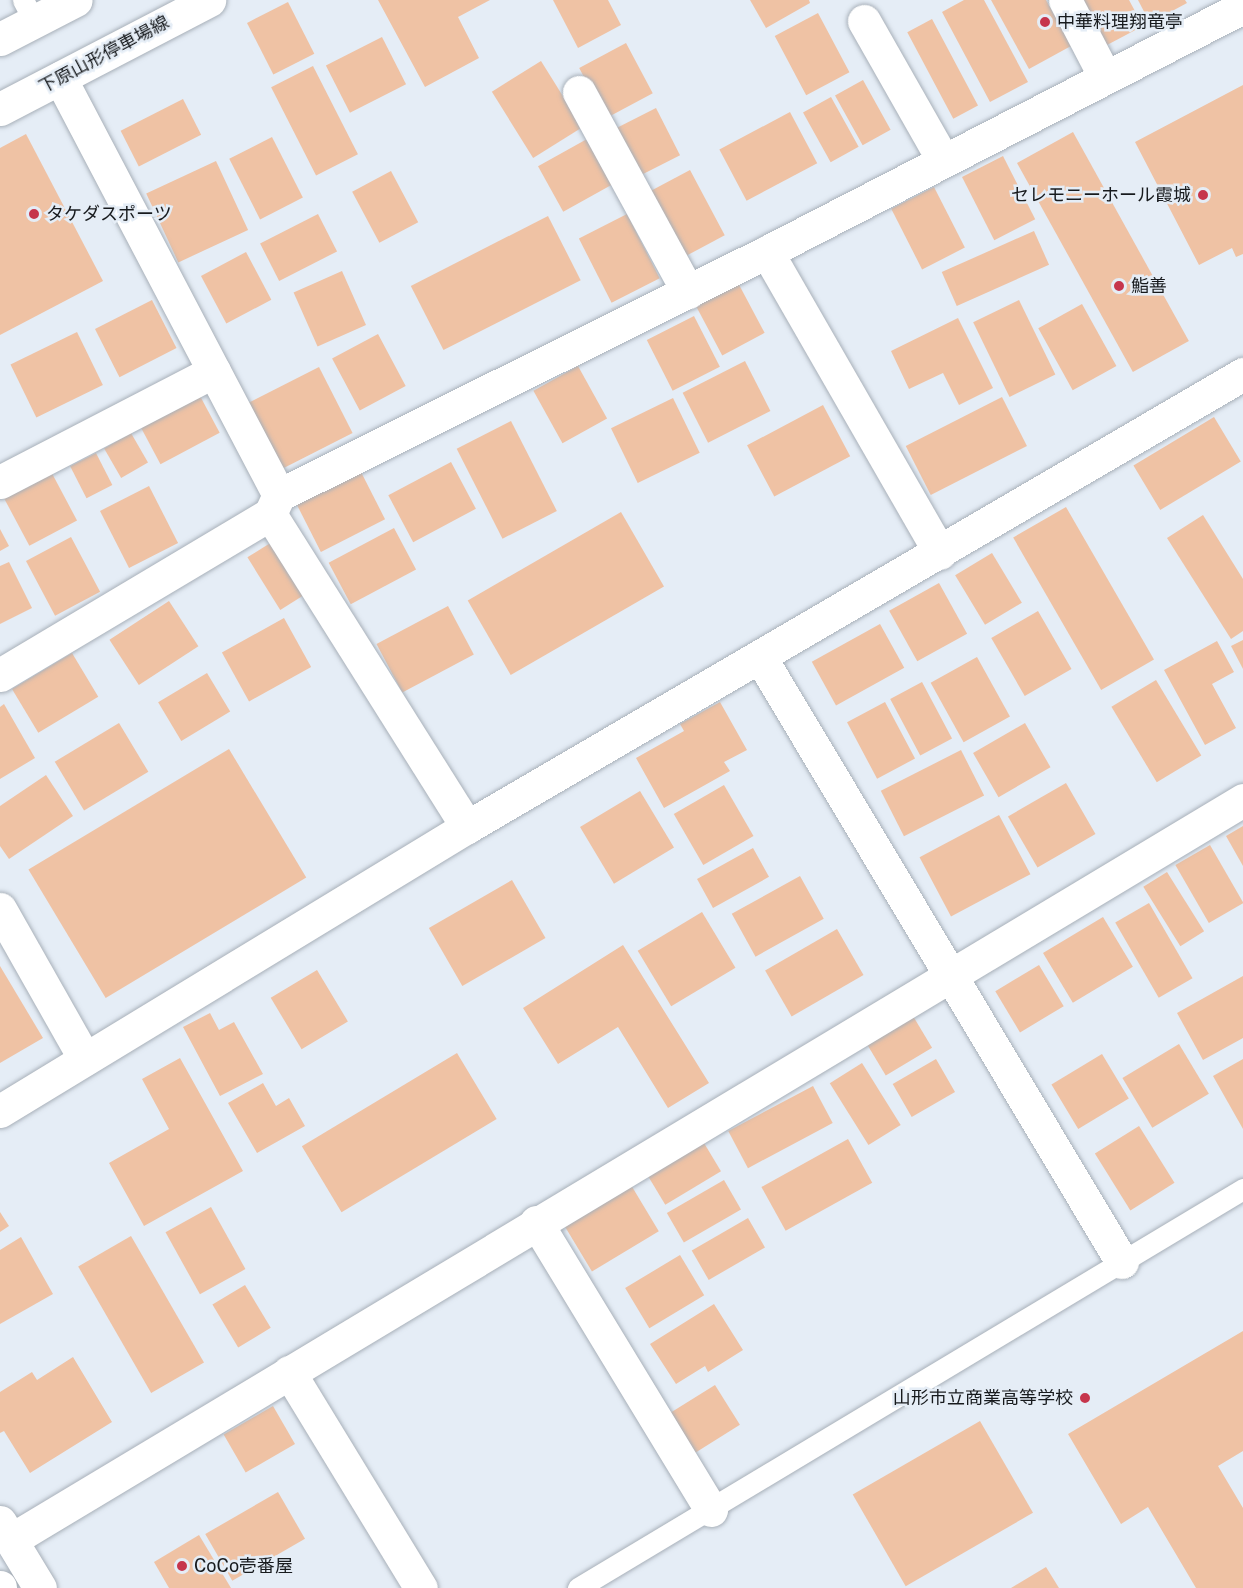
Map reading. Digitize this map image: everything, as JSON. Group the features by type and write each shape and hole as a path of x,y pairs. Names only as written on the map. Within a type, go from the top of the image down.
{"street":[{"path":"0,39 29,10 75,0"},
{"name":"下原山形停車場線","path":"0,109 209,0"},
{"path":"1065,0 1104,75"},
{"path":"0,675 275,504 767,252 1104,75 1243,7"},
{"path":"864,21 943,160"},
{"path":"60,78 214,371 275,504 467,827"},
{"path":"579,92 688,291"},
{"path":"767,252 940,553"},
{"path":"0,482 214,371"},
{"path":"0,1111 467,827 940,553 1243,374"},
{"path":"760,657 949,978 1122,1262"},
{"path":"40,1588 6,1531 289,1372 1243,800"},
{"path":"0,909 85,1059"},
{"path":"536,1222 711,1510"},
{"path":"289,1372 421,1588"}],"lane":[{"path":"578,1588 1243,1189"}],"building":[{"path":"378,0 490,0 458,17 479,58 425,87"},
{"path":"553,0 608,0 621,25 578,48"},
{"path":"750,0 809,0 810,3 766,28"},
{"path":"964,0 984,0 1028,82 990,102 942,12"},
{"path":"991,0 1046,0 1071,46 1029,69"},
{"path":"1083,0 1129,0 1143,26 1107,45"},
{"path":"1138,0 1185,0 1187,3 1150,23"},
{"path":"288,2 314,54 273,75 247,23"},
{"path":"818,13 849,72 806,95 775,36"},
{"path":"932,19 978,106 953,119 907,32"},
{"path":"382,37 406,84 350,113 326,66"},
{"path":"626,43 653,93 606,118 579,68"},
{"path":"541,61 582,127 533,158 492,92"},
{"path":"313,66 358,154 316,176 271,87"},
{"path":"863,80 891,130 863,145 835,96"},
{"name":"セレモニーホール霞城","path":"1243,85 1243,254 1236,257 1232,248 1199,265 1135,142"},
{"path":"831,97 859,147 831,162 803,113"},
{"path":"183,99 201,135 139,166 121,131"},
{"path":"656,108 680,155 638,177 614,129"},
{"path":"790,112 817,163 747,201 719,150"},
{"path":"1073,132 1189,341 1133,372 1017,163"},
{"name":"タケダスポーツ","path":"26,134 103,281 0,335 0,148"},
{"path":"272,137 303,198 260,219 229,159"},
{"path":"587,139 612,184 563,212 538,166"},
{"path":"1003,156 1035,219 994,240 962,177"},
{"path":"216,161 248,230 178,262 146,194"},
{"path":"690,170 725,235 681,259 646,193"},
{"path":"391,171 418,222 379,243 352,192"},
{"path":"934,187 965,248 922,269 891,209"},
{"path":"318,214 337,251 279,281 260,244"},
{"path":"627,214 660,278 612,303 579,239"},
{"path":"548,216 581,280 443,350 411,286"},
{"path":"1034,231 1049,265 957,306 942,272"},
{"path":"246,252 271,300 226,324 201,276"},
{"path":"342,271 366,325 318,346 294,293"},
{"path":"736,279 765,333 722,355 694,302"},
{"path":"152,300 177,348 119,377 95,329"},
{"path":"1019,300 1055,375 1010,397 973,322"},
{"path":"1082,304 1116,366 1073,390 1038,328"},
{"path":"694,316 720,367 673,391 647,340"},
{"path":"958,318 993,388 959,405 943,373 909,389 891,351"},
{"path":"77,332 103,385 36,417 10,364"},
{"path":"378,334 406,386 360,411 332,358"},
{"path":"745,361 770,411 708,443 683,393"},
{"path":"578,366 607,418 562,443 533,391"},
{"path":"319,367 353,433 281,469 248,403"},
{"path":"199,394 220,433 160,464 140,425"},
{"path":"1002,397 1027,446 931,495 906,446"},
{"path":"673,398 700,453 638,483 611,428"},
{"path":"823,405 850,456 774,497 747,445"},
{"path":"1214,417 1241,462 1160,510 1133,465"},
{"path":"511,421 557,511 503,539 457,449"},
{"path":"131,433 148,462 121,478 104,448"},
{"path":"96,453 112,485 87,498 70,466"},
{"path":"451,462 476,509 413,542 388,495"},
{"path":"47,464 77,521 29,546 0,489"},
{"path":"361,472 385,519 321,552 297,505"},
{"path":"149,486 178,543 129,568 100,511"},
{"path":"1066,507 1154,659 1101,690 1013,538"},
{"path":"621,512 664,586 511,675 468,600"},
{"path":"1203,515 1243,579 1243,631 1231,639 1167,538"},
{"path":"394,528 416,569 351,604 329,563"},
{"path":"0,529 9,546 0,551"},
{"path":"71,537 100,592 55,616 26,561"},
{"path":"272,542 305,595 280,610 247,557"},
{"path":"992,553 1022,603 985,625 955,575"},
{"path":"9,562 32,608 0,624 0,566"},
{"path":"939,583 967,634 917,661 889,611"},
{"path":"169,601 198,646 139,685 109,640"},
{"path":"448,606 474,655 402,693 376,644"},
{"path":"1038,611 1072,669 1025,696 991,638"},
{"path":"284,618 311,667 249,701 222,652"},
{"path":"880,624 904,668 836,706 812,662"},
{"path":"1243,640 1243,669 1231,646"},
{"path":"1217,641 1234,672 1212,684 1236,728 1205,745 1164,670"},
{"path":"72,653 98,697 38,733 12,689"},
{"path":"977,657 1010,716 964,742 931,683"},
{"path":"207,673 230,712 181,741 158,702"},
{"path":"1156,680 1201,755 1157,782 1111,707"},
{"path":"922,682 952,739 920,755 890,699"},
{"path":"720,702 747,750 724,762 730,771 664,808 636,758 684,731 680,724"},
{"path":"885,702 915,759 877,779 847,722"},
{"path":"4,704 35,758 0,779 0,707"},
{"path":"119,723 148,772 84,810 55,762"},
{"path":"1025,723 1050,767 999,797 973,753"},
{"path":"229,749 306,878 106,998 28,870"},
{"path":"961,750 984,795 904,836 881,791"},
{"path":"46,775 73,816 9,859 0,846 0,806"},
{"path":"1066,783 1096,834 1037,868 1008,816"},
{"path":"724,785 754,836 703,865 674,814"},
{"path":"640,791 674,848 614,884 580,827"},
{"path":"999,815 1030,874 951,916 920,857"},
{"path":"1243,826 1243,866 1226,836"},
{"path":"1210,845 1243,903 1209,923 1175,865"},
{"path":"753,848 769,877 713,908 697,879"},
{"path":"1167,872 1204,931 1180,946 1143,887"},
{"path":"800,876 824,919 756,957 732,914"},
{"path":"512,880 546,938 462,986 429,928"},
{"path":"1149,903 1192,978 1159,998 1115,923"},
{"path":"702,912 735,968 671,1006 638,951"},
{"path":"1103,917 1133,967 1073,1003 1043,953"},
{"path":"837,929 864,975 792,1016 765,971"},
{"path":"623,945 709,1083 668,1108 618,1027 558,1064 523,1008"},
{"path":"1039,965 1064,1006 1020,1032 995,991"},
{"path":"0,966 43,1038 0,1063"},
{"path":"317,970 348,1021 302,1049 271,998"},
{"path":"1243,976 1243,1038 1203,1060 1177,1013"},
{"path":"210,1013 219,1030 234,1022 263,1074 220,1096 183,1027"},
{"path":"913,1016 932,1048 886,1076 867,1044"},
{"path":"1179,1044 1209,1094 1152,1128 1122,1078"},
{"path":"457,1053 497,1119 342,1212 302,1146"},
{"path":"1102,1054 1129,1099 1078,1129 1051,1084"},
{"path":"180,1058 243,1171 144,1226 109,1163 169,1129 142,1079"},
{"path":"936,1059 955,1092 912,1117 893,1084"},
{"path":"1243,1059 1243,1129 1213,1076"},
{"path":"862,1063 901,1125 868,1145 830,1083"},
{"path":"263,1083 276,1106 289,1098 305,1126 257,1153 228,1103"},
{"path":"813,1086 833,1123 748,1168 728,1131"},
{"path":"1139,1126 1175,1183 1130,1210 1095,1154"},
{"path":"848,1139 872,1183 786,1231 761,1187"},
{"path":"704,1143 721,1171 665,1205 648,1176"},
{"path":"724,1180 741,1209 684,1242 667,1213"},
{"path":"631,1185 659,1231 592,1271 564,1225"},
{"path":"211,1207 245,1269 200,1294 166,1232"},
{"path":"0,1212 9,1226 0,1232"},
{"path":"748,1218 765,1247 709,1280 692,1250"},
{"path":"131,1236 204,1362 151,1393 78,1266"},
{"path":"21,1237 53,1294 0,1324 0,1250"},
{"path":"680,1255 704,1295 649,1328 625,1288"},
{"path":"245,1285 271,1328 238,1347 212,1305"},
{"path":"714,1304 743,1350 708,1372 705,1366 676,1384 650,1344"},
{"path":"1243,1331 1243,1451 1218,1466 1243,1508 1243,1588 1196,1588 1148,1507 1121,1524 1068,1434"},
{"path":"73,1357 112,1422 30,1473 4,1431 0,1433 0,1392 32,1372 37,1380"},
{"path":"715,1385 740,1425 694,1453 669,1414"},
{"path":"273,1406 295,1444 246,1473 224,1434"},
{"path":"980,1421 1033,1513 906,1586 853,1494"},
{"path":"278,1492 305,1539 232,1581 205,1534"},
{"path":"199,1535 231,1588 169,1588 154,1562"},
{"path":"1046,1567 1059,1588 1011,1588"}],"place":[{"name":"中華料理翔竜亭","path":"1045,22"},
{"name":"セレモニーホール霞城","path":"1203,195"},
{"name":"タケダスポーツ","path":"34,214"},
{"name":"鮨善","path":"1119,286"},
{"name":"山形市立商業高等学校","path":"1085,1398"},
{"name":"CoCo壱番屋","path":"182,1566"}]}
